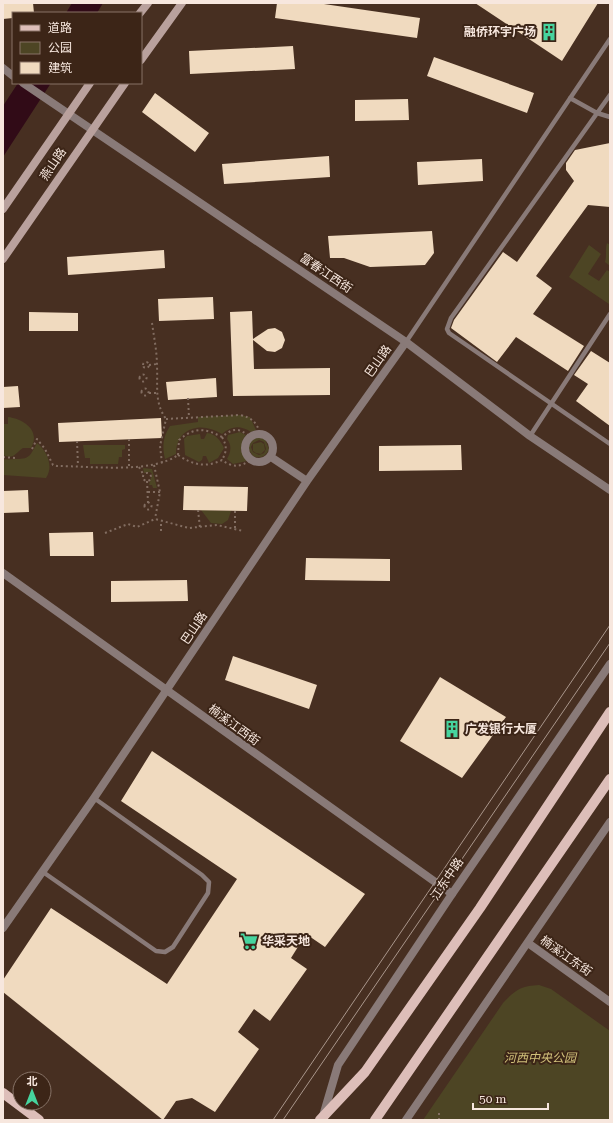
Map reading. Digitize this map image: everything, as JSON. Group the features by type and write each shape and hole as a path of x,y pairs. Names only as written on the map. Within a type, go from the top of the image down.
{"main road":[{"path":"141,12 148,3"},
{"path":"142,59 182,3"},
{"name":"燕山路","path":"3,209 89,84"},
{"name":"燕山路","path":"3,259 124,84"},
{"name":"江东中路","path":"322,1118 365,1072 480,908 610,712"},
{"path":"375,1120 610,779"},
{"path":"3,1093 39,1120"}],"street":[{"path":"3,68 12,75"},
{"name":"富春江西街","path":"25,84 91,130 406,342 530,436 610,490"},
{"name":"巴山路","path":"3,928 167,691 307,481 406,342"},
{"path":"260,434 271,440 274,448 271,457 263,462 251,460 245,450 247,440 260,434"},
{"path":"271,457 307,481"},
{"name":"楠溪江西街","path":"3,573 452,894"},
{"name":"江东中路","path":"322,1118 338,1065 452,894 610,664"},
{"path":"406,1120 528,944 610,822"},
{"name":"楠溪江东街","path":"528,944 610,1002"}],"lane":[{"path":"406,342 610,39"},
{"path":"610,95 451,318 447,329 449,333 610,444"},
{"path":"570,98 597,113 610,117"},
{"path":"530,436 610,314"},
{"path":"43,872 156,951 166,952 173,947 208,893 209,882 202,875 94,798"}],"path":[{"path":"152,323 157,364 157,393 159,410 166,419"},
{"path":"143,382 147,378 144,374 145,368 143,364 147,362 149,365"},
{"path":"145,368 149,365 157,364"},
{"path":"144,374 139,377 143,382 145,389 149,393"},
{"path":"145,389 142,390 142,394 146,396 149,393 157,393"},
{"path":"188,398 190,418"},
{"path":"166,419 240,415 250,417 258,425 260,434"},
{"path":"162,463 160,446 166,419"},
{"path":"197,430 209,430 222,437 226,444 226,452 222,460 202,466 188,461 178,455 179,440 185,435 197,430"},
{"path":"222,437 230,431 240,430 251,437"},
{"path":"32,449 37,439 45,449 53,464 78,466 154,465 169,461 178,455"},
{"path":"129,439 129,466"},
{"path":"78,442 78,466"},
{"path":"3,457 16,458"},
{"path":"222,460 230,465 241,466 251,460"},
{"path":"154,465 160,492 155,519"},
{"path":"139,466 143,479 147,481 148,503"},
{"path":"143,475 148,473 151,476 147,481"},
{"path":"148,492 160,492"},
{"path":"198,510 200,528"},
{"path":"235,511 235,529"},
{"path":"105,533 128,524 137,527 155,519 189,528 217,525 243,531"},
{"path":"161,521 161,531"},
{"path":"438,1120 439,1112"},
{"path":"564,1120 582,1120"}],"green space":[{"path":"607,243 610,245 610,266 605,262"},
{"path":"589,245 601,254 588,274 599,281 607,270 610,272 609,304 569,277"},
{"path":"240,415 250,417 256,430 251,432 243,428 236,427 229,429 222,434 206,428 199,427 192,429 185,432 180,438 177,445 176,454 165,459 164,442 170,426 198,422 198,417"},
{"path":"8,417 25,423 32,431 34,436 34,442 31,448 23,448 10,457 3,455 3,424 8,424"},
{"path":"240,432 246,435 243,439 241,451 247,461 233,464 227,459 230,444 227,439 228,435"},
{"path":"207,433 217,438 224,448 218,458 209,463 206,456 203,456 202,460 199,462 185,455 184,439 187,436 200,434 201,439 204,439"},
{"path":"258,437 265,439 269,449 264,456 253,456 248,448 252,439","holes":["259,440 264,442 266,449 264,453 259,455 253,452 251,447 253,443"]},
{"path":"261,442 264,444 265,450 261,454 256,453 253,451 253,444"},
{"path":"37,443 44,450 48,459 49,469 46,478 3,475 3,459 21,459 30,456"},
{"path":"83,445 125,445 125,449 122,450 122,457 119,457 118,464 90,464 90,458 85,458"},
{"path":"143,468 152,469 157,488 153,488 152,485 149,485 152,474 150,472 144,473"},
{"path":"201,510 231,511 228,520 222,524 211,523"},
{"name":"河西中央公园","path":"539,985 551,989 610,1031 610,1120 423,1120 503,1003 511,995 527,986"}],"shaded area":[{"path":"72,3 103,3 98,12 67,12"},
{"path":"17,84 50,84 3,157 3,106"}],"building":[{"path":"3,3 33,3 34,12 12,12 12,18 3,19"},
{"path":"277,3 317,3 420,18 417,38 275,18"},
{"name":"融侨环宇广场","path":"475,3 598,3 562,61"},
{"path":"293,46 295,69 190,74 189,51"},
{"path":"434,57 534,93 527,113 427,76"},
{"path":"155,93 209,133 195,152 142,112"},
{"path":"408,99 409,120 355,121 355,100"},
{"path":"610,143 610,207 588,205 536,276 552,288 533,314 584,346 568,371 516,337 497,362 451,328 454,320 503,252 517,262 574,181 566,170 566,163 575,150"},
{"path":"329,156 330,177 224,184 222,164"},
{"path":"482,159 483,181 418,185 417,162"},
{"path":"432,231 434,253 425,265 370,267 344,258 330,258 328,236"},
{"path":"164,250 165,268 68,275 67,257"},
{"path":"213,297 214,319 159,321 158,299"},
{"path":"252,311 253,339 268,329 275,328 282,332 285,340 282,348 275,352 267,351 253,340 254,369 330,368 330,395 233,396 230,312"},
{"path":"29,312 78,313 78,331 29,331"},
{"path":"591,351 610,363 610,426 576,401 588,384 574,375"},
{"path":"216,378 217,397 168,400 166,382"},
{"path":"18,386 20,407 3,408 3,387"},
{"path":"161,418 162,438 59,442 58,423"},
{"path":"461,445 462,470 379,471 379,446"},
{"path":"184,486 248,487 247,511 183,510"},
{"path":"28,490 29,512 3,513 3,491"},
{"path":"93,532 94,556 50,556 49,533"},
{"path":"306,558 390,559 390,581 305,580"},
{"path":"187,580 188,601 111,602 111,581"},
{"path":"233,656 317,685 309,709 225,680"},
{"name":"广发银行大厦","path":"440,677 506,717 462,778 400,741"},
{"name":"华采天地","path":"152,751 365,894 325,947 306,934 291,958 307,969 270,1021 254,1009 238,1032 259,1049 215,1112 192,1098 176,1101 163,1120 3,992 3,980 51,908 167,984 237,879 121,801"}],"tram line":[{"path":"273,1120 610,625"},
{"path":"283,1120 610,643"}],"place":[{"name":"融侨环宇广场","path":"549,32"},
{"name":"广发银行大厦","path":"452,729"},
{"name":"华采天地","path":"249,941"}]}
